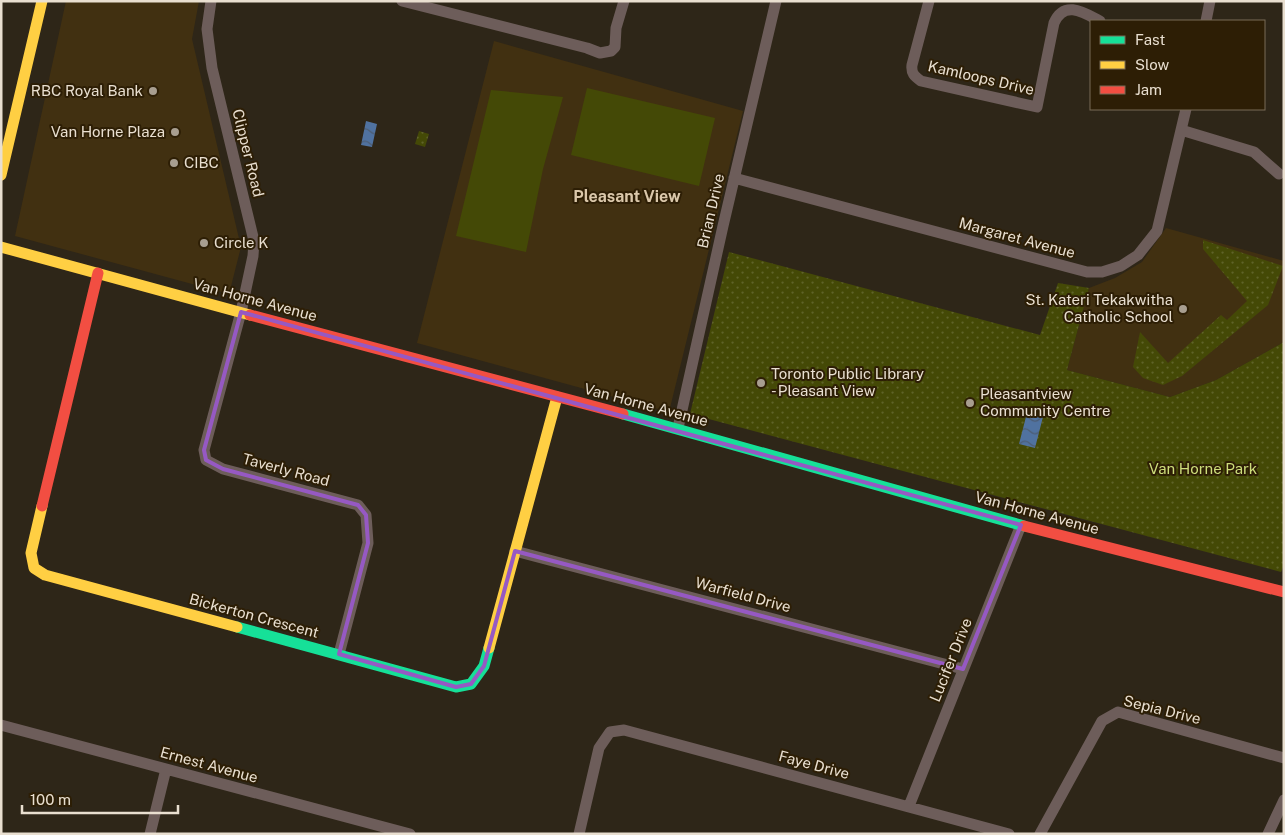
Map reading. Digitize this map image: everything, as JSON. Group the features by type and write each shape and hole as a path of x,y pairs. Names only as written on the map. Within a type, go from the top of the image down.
{"street":[{"path":"1,175 42,1"},
{"name":"Clipper Road","path":"211,1 207,29 212,68 254,241 253,256 241,312"},
{"path":"402,1 587,48 600,53 612,51 614,47 616,28 624,1"},
{"name":"Brian Drive","path":"678,428 776,1"},
{"name":"Kamloops Drive","path":"929,1 912,64 912,71 915,77 921,81 1037,107 1057,16 1063,10 1070,8 1098,20"},
{"path":"1206,20 1210,1"},
{"name":"Margaret Avenue","path":"734,178 1087,272 1102,272 1121,266 1138,255 1157,231 1186,110"},
{"path":"1181,130 1254,152 1279,174"},
{"name":"Van Horne Avenue","path":"1,247 678,428 1021,525 1284,592"},
{"name":"Bickerton Crescent","path":"98,273 31,553 34,568 45,575 456,686 471,684 484,666 557,397"},
{"name":"Taverly Road","path":"241,312 204,450 206,460 223,469 358,505 366,515 368,543 339,654"},
{"name":"Lucifer Drive","path":"909,806 1021,525"},
{"name":"Warfield Drive","path":"515,551 963,669"},
{"name":"Sepia Drive","path":"1040,834 1102,721 1118,712 1284,758"},
{"name":"Ernest Avenue","path":"1,725 410,834"},
{"name":"Faye Drive","path":"579,834 599,748 610,732 624,730 1009,834"},
{"path":"150,834 166,769"},
{"path":"1268,834 1284,800"}],"highlighted area":[{"path":"241,312 1021,525 963,669 515,551 484,666 471,684 456,687 339,654 368,543 366,515 358,505 223,469 206,460 204,450"}],"shaded area":[{"path":"66,1 199,1 192,39 241,247 229,294 15,236"},
{"path":"494,41 743,111 669,412 417,343"},
{"name":"St. Kateri Tekakwitha Catholic School","path":"1166,228 1284,261 1284,342 1216,380 1170,397 1067,370 1089,288 1115,278 1142,262"}],"green space":[{"path":"587,88 715,118 699,186 571,155"},
{"path":"491,90 563,97 543,169 526,252 456,236"},
{"path":"419,131 429,134 425,147 415,144"},
{"path":"1203,240 1283,266 1268,305 1182,376 1163,385 1143,378 1133,367 1140,332 1168,363 1221,315 1227,320 1247,301 1203,249"},
{"name":"Van Horne Park","path":"729,252 1040,335 1058,283 1089,288 1067,370 1170,397 1216,380 1284,342 1284,565 1281,572 690,414"}],"water":[{"path":"366,121 377,124 372,147 361,145"},
{"path":"1028,409 1044,413 1035,448 1019,444"}],"traffic: fast":[{"path":"623,414 1024,526"},
{"path":"237,627 456,687 471,684 484,666 489,648"}],"traffic: slow":[{"path":"1,175 42,1"},
{"path":"1,247 250,315"},
{"path":"489,648 557,397"},
{"path":"42,506 31,553 34,568 45,575 237,627"}],"traffic: jam":[{"path":"42,506 98,273"},
{"path":"250,315 623,414"},
{"path":"1024,526 1284,592"}],"place":[{"name":"RBC Royal Bank","path":"153,91"},
{"name":"Van Horne Plaza","path":"175,132"},
{"name":"CIBC","path":"174,163"},
{"name":"Circle K","path":"204,243"},
{"name":"St. Kateri Tekakwitha Catholic School","path":"1183,309"},
{"name":"Toronto Public Library - Pleasant View","path":"761,383"},
{"name":"Pleasantview Community Centre","path":"970,403"}],"district":[{"name":"Pleasant View","path":"627,196"}]}
